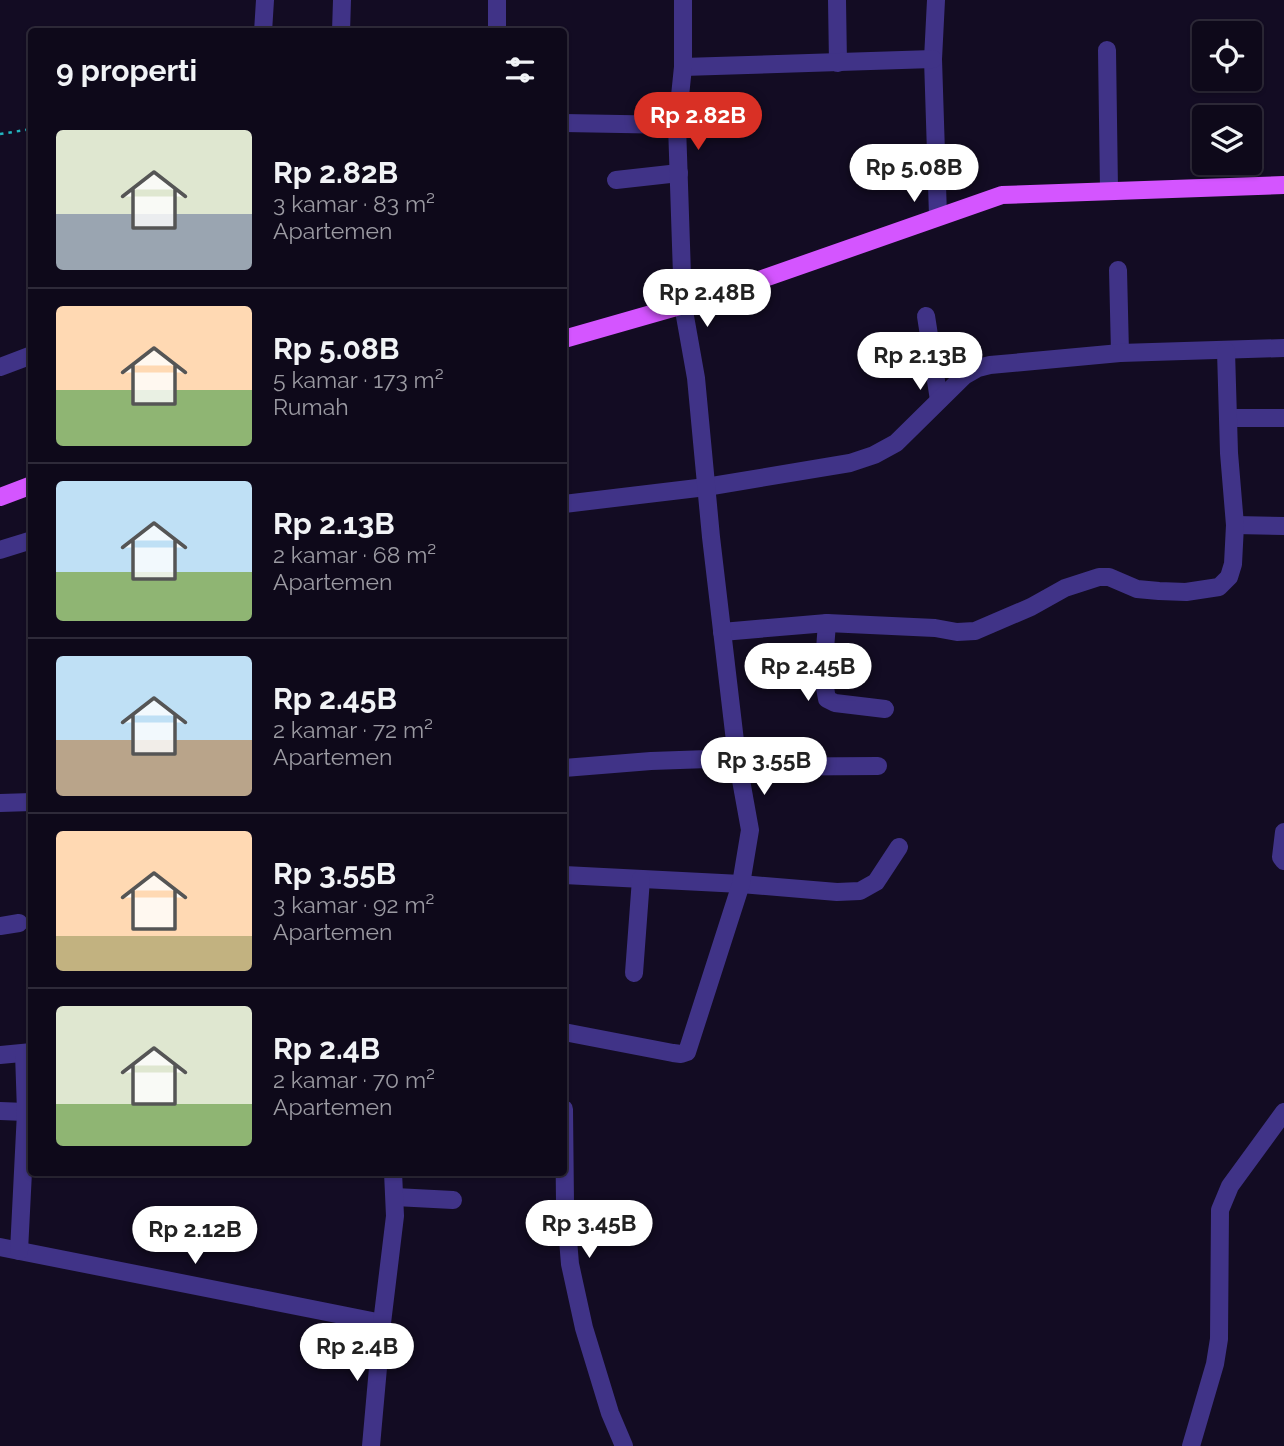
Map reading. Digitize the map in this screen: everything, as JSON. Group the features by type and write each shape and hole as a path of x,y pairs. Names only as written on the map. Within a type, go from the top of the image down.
{"main road":[{"path":"567,337 683,305 1002,195 1284,185"},
{"path":"0,497 28,486"}],"street":[{"path":"263,28 265,0"},
{"path":"341,28 342,0"},
{"path":"497,0 497,28"},
{"path":"567,1033 673,1053 687,1052 741,884 750,830 738,762 722,632 695,369 683,305 677,125 683,67 683,0"},
{"path":"837,0 838,63"},
{"path":"936,0 933,59 939,216"},
{"path":"1107,50 1109,190"},
{"path":"683,67 933,59"},
{"path":"567,123 677,125"},
{"path":"616,180 679,173"},
{"path":"1118,270 1120,353"},
{"path":"926,316 939,400"},
{"path":"567,504 706,487 850,463 874,455 895,443 964,376 990,365 1120,353 1284,348"},
{"path":"722,632 827,623 975,631 1031,607 1065,588 1099,577 1109,577 1137,589 1186,592 1219,587 1228,577 1233,564 1235,525 1229,453 1226,351"},
{"path":"0,367 28,356"},
{"path":"1229,418 1284,418"},
{"path":"1235,525 1284,526"},
{"path":"0,550 28,541"},
{"path":"827,623 823,676 827,699 835,703 885,709"},
{"path":"567,768 651,761 878,766"},
{"path":"0,803 28,802"},
{"path":"1284,832 1281,858 1284,862"},
{"path":"567,875 836,892 860,891 876,882 899,847"},
{"path":"634,973 641,879"},
{"path":"0,926 19,923"},
{"path":"0,1055 28,1052 19,1251"},
{"path":"0,1111 26,1112"},
{"path":"1191,1446 1208,1390 1219,1339 1220,1210 1230,1186 1284,1112"},
{"path":"371,1446 395,1216 393,1176"},
{"path":"565,1176 570,1264 584,1328 610,1413 621,1439"},
{"path":"395,1197 453,1200"},
{"path":"0,1247 382,1323"}],"path":[{"path":"0,134 28,130"}]}
